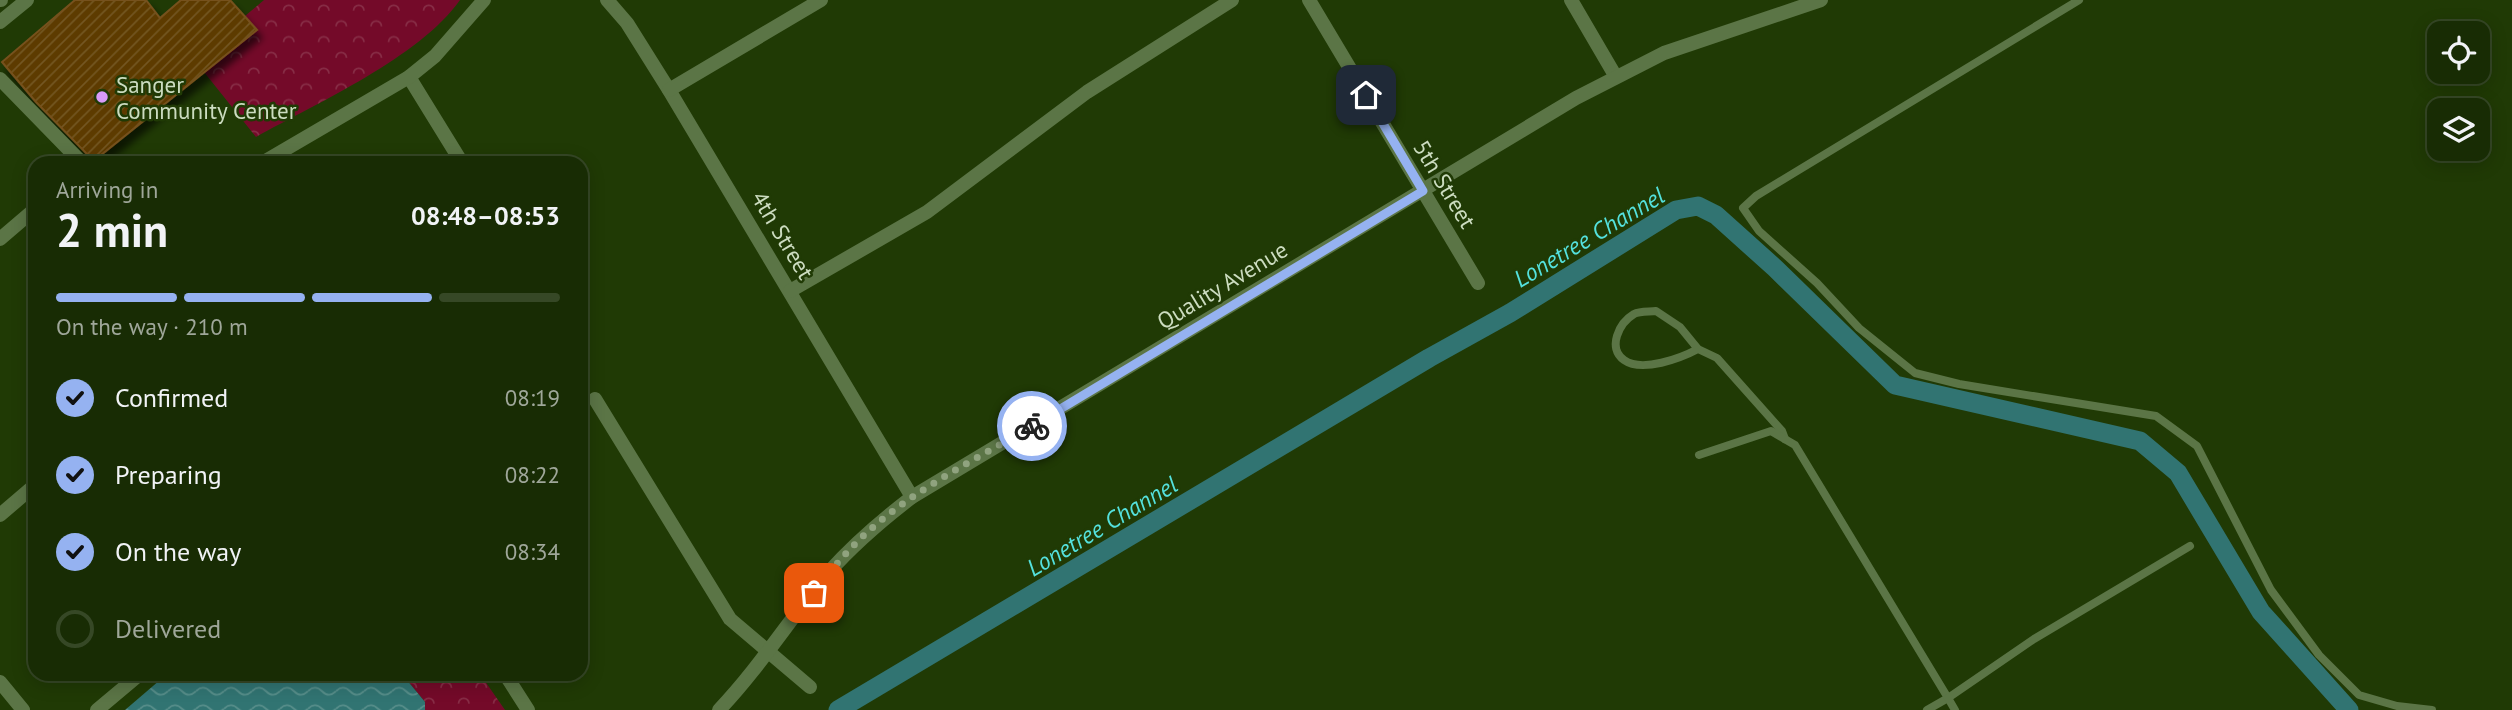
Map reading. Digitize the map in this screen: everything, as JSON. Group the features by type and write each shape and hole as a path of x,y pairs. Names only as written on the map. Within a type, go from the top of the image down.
{"street":[{"path":"0,22 27,0"},
{"path":"274,156 409,77 435,56 484,0"},
{"name":"4th Street","path":"607,0 627,23 669,90 912,497"},
{"path":"669,90 821,0"},
{"path":"790,291 927,212 1087,92 1232,0"},
{"name":"5th Street","path":"1309,0 1478,283"},
{"path":"1571,0 1616,77"},
{"name":"Quality Avenue","path":"719,710 746,681 829,573 872,528 912,497 1576,98 1664,53 1821,0"},
{"path":"409,77 458,156"},
{"path":"0,79 75,156"},
{"path":"0,239 28,215"},
{"path":"595,399 718,603 730,619 810,687"},
{"path":"0,515 28,491"},
{"path":"97,710 132,681"},
{"path":"510,681 525,704"},
{"path":"0,682 23,710"}],"lane":[{"path":"2079,0 1756,196 1743,208 1759,231 1817,283 1859,328 1915,373 1959,384 2156,416 2197,446 2271,590 2319,655 2359,695 2396,706 2432,710"},
{"path":"1698,349 1682,358 1643,366 1626,362 1618,354 1616,337 1621,326 1635,313 1656,311 1680,327 1698,349 1717,358 1767,412 1785,439"},
{"path":"1699,455 1771,431 1795,444 1955,710"},
{"path":"1927,710 2034,639 2190,546"}],"green space":[{"path":"264,0 460,0 420,41 394,59 337,94 256,137 204,72 245,16"},
{"path":"408,681 485,681 505,710 425,710 425,702"}],"water":[{"path":"159,681 408,681 425,702 425,710 125,710"}],"building":[{"name":"Sanger Community Center","path":"75,0 146,0 160,18 181,0 230,0 257,30 100,156 89,156 36,102 2,62"}],"waterway":[{"name":"Lonetree Channel","path":"838,710 1429,358 1510,313 1676,210 1698,206 1716,215 1775,268 1895,385 2140,441 2178,473 2261,612 2349,710"}],"way so far":[{"path":"814,593 829,573 872,528 912,497 1032,426"}],"place":[{"name":"Sanger Community Center","path":"102,97"}],"route":[{"path":"1032,426 1423,191 1366,95"}]}
